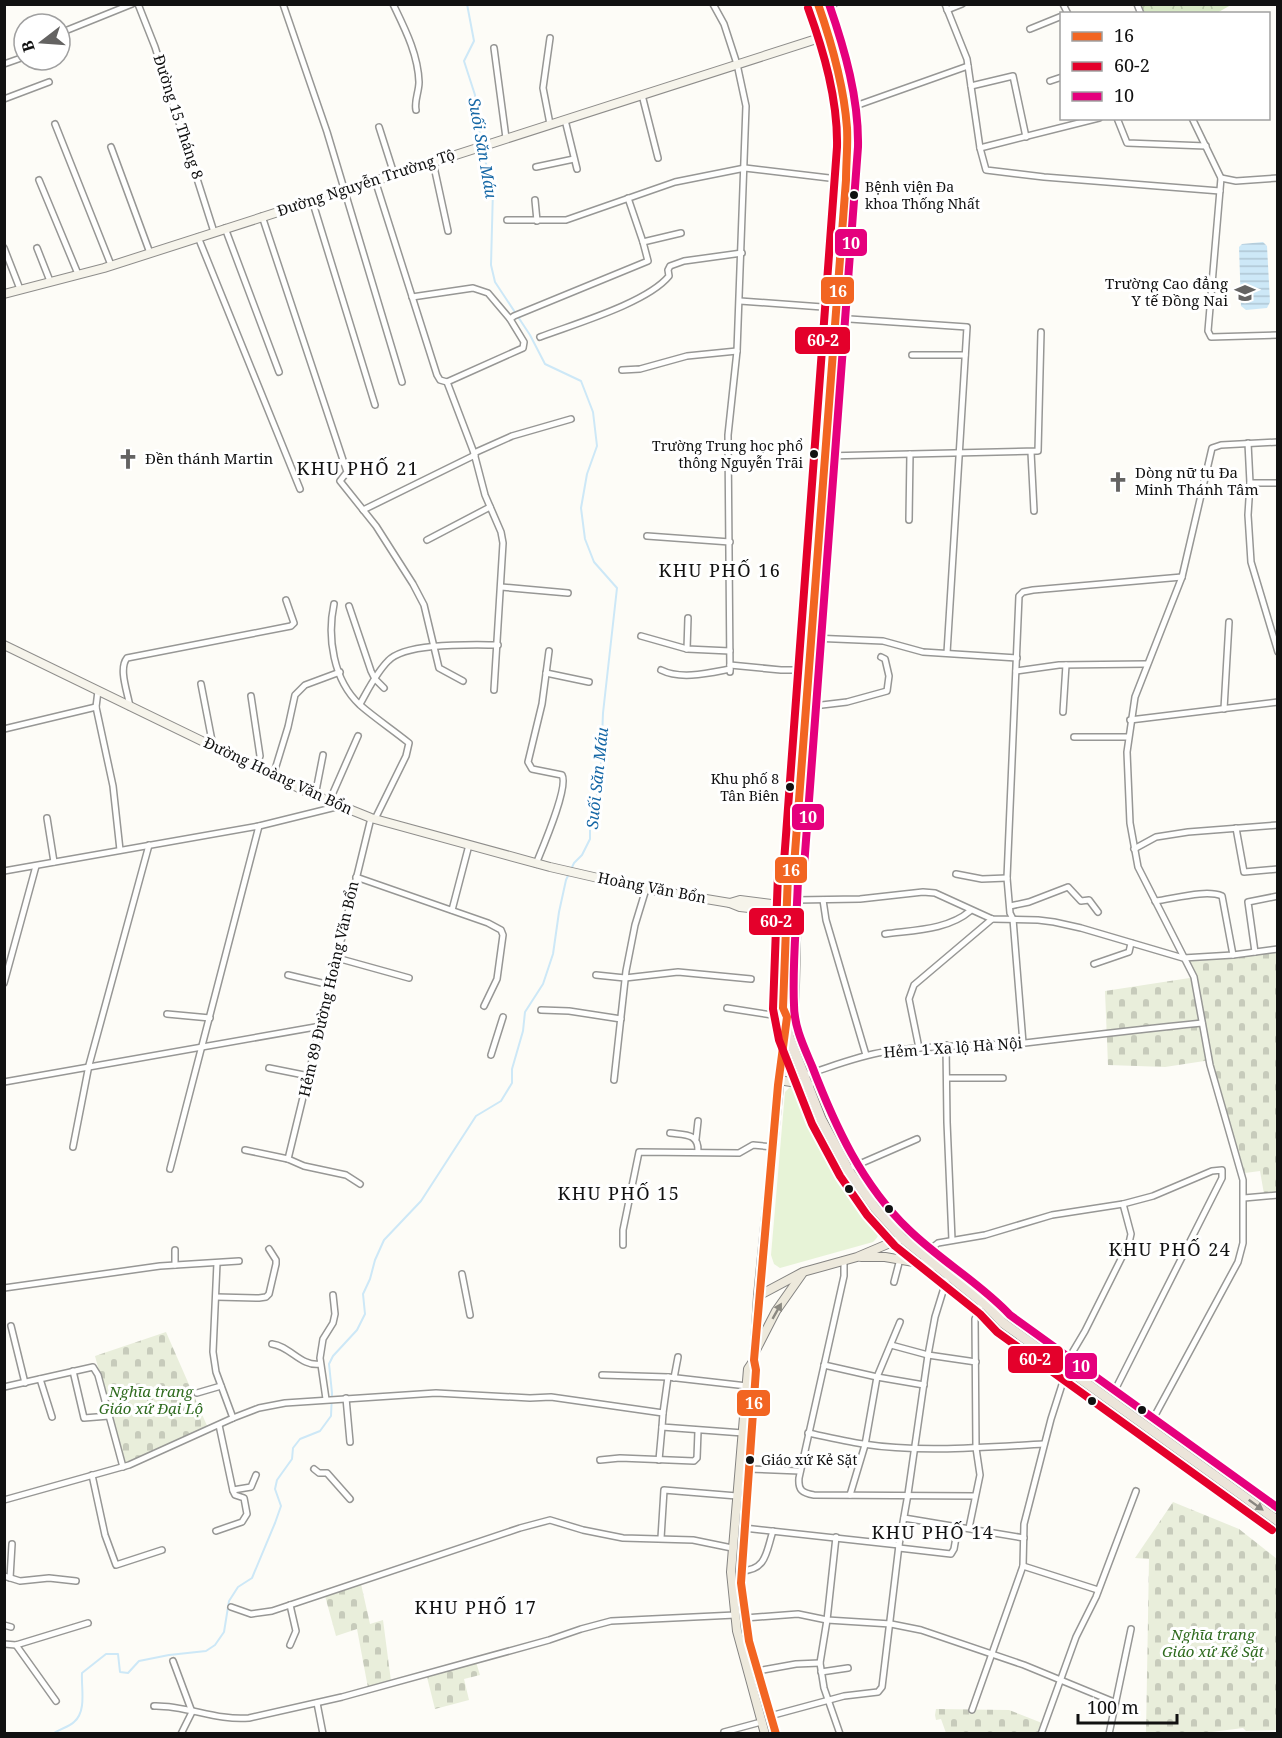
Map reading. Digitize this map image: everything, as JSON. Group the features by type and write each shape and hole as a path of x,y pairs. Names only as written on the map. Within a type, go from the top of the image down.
{"highway":[{"path":"819,8 829,35 844,110 847,130 846,180 805,707 794,866 797,877 791,906 794,1007 787,1017 789,1037 821,1119 848,1169 869,1200 902,1238 986,1305 1003,1323 1235,1484 1278,1509"},
{"path":"986,1305 1009,1314 1114,1390 1235,1484 1278,1521"}],"main road":[{"name":"Đường Nguyễn Trường Tộ","path":"4,294 150,253 829,35"},
{"name":"Đường Hoàng Văn Bổn","path":"4,645 329,802 373,819 566,871"},
{"name":"Hoàng Văn Bổn","path":"566,871 646,889 730,903 740,907 791,906"},
{"path":"787,1017 758,1296 754,1356 756,1370 741,1571 745,1618 757,1671 775,1731 762,1733 737,1631 731,1572 732,1548 748,1369 754,1356 776,1311 803,1272"},
{"path":"779,1080 808,1085"},
{"path":"758,1296 803,1272 857,1257 902,1238"},
{"path":"857,1257 885,1257 937,1266"}],"street":[{"path":"72,28 132,4"},
{"name":"Đường 15 Tháng 8","path":"138,4 153,40 214,232"},
{"path":"283,4 327,132 402,382"},
{"path":"393,4 406,30 415,56 419,83 416,110"},
{"path":"713,4 724,24 737,64 746,106 740,301 728,435 730,669"},
{"path":"819,8 834,4"},
{"path":"962,4 946,7 968,66 980,148 986,170 1220,191"},
{"path":"1030,29 1060,17"},
{"path":"550,38 543,88 550,124"},
{"path":"494,48 506,138"},
{"path":"844,110 968,66"},
{"path":"971,86 1013,75 1026,137"},
{"path":"1050,81 1060,78"},
{"path":"4,99 49,82"},
{"path":"642,94 658,158"},
{"path":"565,120 577,169"},
{"path":"980,148 1091,120"},
{"path":"1117,120 1127,143 1206,146"},
{"path":"1193,120 1221,178 1208,331 1210,337 1278,335"},
{"path":"55,124 111,265"},
{"path":"379,127 394,174"},
{"path":"111,147 150,253"},
{"path":"536,167 574,159"},
{"path":"433,162 448,231"},
{"path":"507,220 566,220 675,182 745,168 846,180"},
{"path":"1221,178 1236,181 1278,178"},
{"path":"39,180 78,274"},
{"path":"375,180 412,297 437,375 440,380 447,382 523,348 524,342 512,317 488,293 473,288 412,297"},
{"path":"512,317 648,261 628,198"},
{"path":"312,200 375,405"},
{"path":"535,200 537,221"},
{"path":"262,216 347,472 340,481 400,561 413,584 424,605 439,668 463,681"},
{"path":"225,228 279,372"},
{"path":"643,242 681,233"},
{"path":"198,237 300,489"},
{"path":"4,248 20,289"},
{"path":"36,248 50,281"},
{"path":"540,337 635,300 665,282 669,276 670,266 684,261 742,253"},
{"path":"740,301 967,327 946,653"},
{"path":"825,456 1039,451 1041,332"},
{"path":"622,370 640,369 687,356 737,351"},
{"path":"912,355 965,355"},
{"path":"447,382 475,454 503,543 494,690"},
{"path":"363,510 512,436 572,419"},
{"path":"1153,1419 1238,1262 1243,1243 1244,1198 1240,1167 1210,1065 1194,977 1138,867 1128,794 1130,720 1146,664 1182,578 1212,448 1221,445 1278,442"},
{"path":"1248,443 1250,483 1248,515 1251,562 1278,652"},
{"path":"1031,452 1034,511"},
{"path":"909,454 909,520"},
{"path":"1250,483 1278,483"},
{"path":"427,540 490,507"},
{"path":"647,536 730,542"},
{"path":"1023,1043 1013,919 1007,878 1019,596 1023,592 1182,578"},
{"path":"501,588 567,593"},
{"path":"130,707 123,665 127,658 291,626 294,622 286,600"},
{"path":"334,604 331,631 333,653 344,683 360,705 388,660 394,656 435,646 498,645"},
{"path":"349,606 375,679 384,688"},
{"path":"687,649 688,618"},
{"path":"1224,710 1229,622"},
{"path":"641,636 687,649 730,651"},
{"path":"812,638 883,641 922,652 1017,658"},
{"path":"536,864 559,802 564,781 562,775 532,769 528,762 542,704 549,651"},
{"path":"805,707 847,702 887,691 888,667 885,659 881,657"},
{"path":"1017,671 1066,664 1146,664"},
{"path":"1063,712 1066,664"},
{"path":"661,670 679,675 730,669 808,670"},
{"path":"273,776 295,694 305,685 340,672"},
{"path":"546,673 589,682"},
{"path":"201,684 213,746"},
{"path":"98,692 96,707 113,786 120,850"},
{"path":"251,696 260,756 256,767"},
{"path":"1130,720 1278,702"},
{"name":"Hẻm 89 Đường Hoàng Văn Bổn","path":"288,1159 356,877 373,819 406,756 409,743 360,705"},
{"path":"4,729 96,707"},
{"path":"329,802 358,736"},
{"path":"1074,737 1128,737"},
{"path":"315,796 323,754"},
{"path":"4,871 259,826 340,806"},
{"path":"47,818 54,862"},
{"path":"1134,849 1156,837 1278,825"},
{"path":"170,1169 259,826"},
{"path":"1236,828 1244,872 1278,869"},
{"path":"73,1147 89,1065 149,845"},
{"path":"452,910 469,845"},
{"path":"4,983 36,866"},
{"path":"956,874 982,879 1007,878"},
{"path":"356,877 488,923 501,930 503,935 497,979 484,1006"},
{"path":"1010,906 1029,902 1068,887 1081,901 1089,900 1098,912"},
{"path":"614,1080 625,978 635,925 646,889"},
{"path":"791,906 823,900 935,893 970,911 992,919 1054,922 1184,958 1278,949"},
{"path":"1155,901 1215,893 1222,896 1233,955"},
{"path":"1254,952 1248,902 1278,896"},
{"path":"823,900 826,920 866,1055"},
{"path":"885,934 951,923 970,911"},
{"path":"919,1048 909,999 914,985 992,919"},
{"path":"1094,964 1129,952 1131,943"},
{"path":"337,958 409,978"},
{"path":"596,975 625,978 678,972 751,979"},
{"path":"288,975 330,985"},
{"path":"727,1008 787,1017"},
{"path":"541,1010 569,1011 621,1019"},
{"path":"167,1014 210,1018"},
{"path":"491,1056 503,1017"},
{"name":"Hẻm 1 Xa lộ Hà Nội","path":"805,1075 866,1055 919,1048 1023,1043 1105,1032 1202,1023"},
{"path":"4,1082 89,1065 321,1026"},
{"path":"946,1045 952,1240"},
{"path":"268,1068 309,1076"},
{"path":"947,1078 1003,1078"},
{"path":"698,1121 696,1139 698,1152"},
{"path":"670,1132 696,1139"},
{"path":"848,1169 917,1139"},
{"path":"623,1245 623,1230 639,1152 739,1153 753,1145 773,1147"},
{"path":"245,1150 348,1176 360,1185"},
{"path":"923,1255 938,1243 985,1235 1052,1215 1123,1204 1153,1196 1212,1171 1222,1170 1223,1174 1114,1390"},
{"path":"1244,1198 1278,1195"},
{"path":"1069,1358 1129,1243 1131,1234 1123,1204"},
{"path":"216,1297 266,1298 276,1264 269,1249"},
{"path":"175,1250 175,1265"},
{"path":"894,1282 900,1259"},
{"path":"844,1260 844,1276 798,1485 804,1493 975,1496"},
{"path":"4,1288 175,1265 239,1261"},
{"path":"218,1263 213,1352 216,1372 233,1418"},
{"path":"462,1274 470,1315"},
{"path":"770,1716 881,1690 899,1547 928,1355 935,1317 948,1275"},
{"path":"330,1399 320,1364 323,1338 333,1323 335,1314 333,1296"},
{"path":"969,1528 980,1475 976,1448 975,1319 986,1305"},
{"path":"850,1495 864,1444 877,1377 900,1322"},
{"path":"11,1326 25,1383"},
{"path":"272,1344 281,1345 307,1363 320,1364"},
{"path":"891,1345 928,1355 976,1362"},
{"path":"660,1460 663,1413 678,1357"},
{"path":"824,1365 924,1385"},
{"path":"4,1387 89,1367 96,1369 123,1467"},
{"path":"972,1710 1023,1566 1024,1524 1044,1444 1067,1369"},
{"path":"73,1371 84,1418 109,1416"},
{"path":"602,1375 671,1378 747,1386"},
{"path":"40,1379 52,1417"},
{"path":"197,1393 221,1386"},
{"path":"4,1500 123,1467 233,1418 258,1408 285,1402 436,1393 551,1397 663,1413"},
{"path":"346,1398 350,1442"},
{"path":"216,1532 242,1522 246,1518 246,1501 242,1496 234,1494 232,1490 219,1425"},
{"path":"662,1427 743,1432"},
{"path":"600,1460 694,1461 697,1458 698,1431"},
{"path":"808,1433 864,1444 915,1448 976,1448 1044,1444"},
{"path":"314,1469 319,1473 327,1473 350,1499"},
{"path":"748,1469 800,1471"},
{"path":"92,1475 105,1535 116,1565 162,1550"},
{"path":"232,1490 251,1487 256,1475"},
{"path":"661,1538 664,1490 737,1496"},
{"path":"1041,1734 1076,1637 1098,1590 1136,1491"},
{"path":"904,1518 1024,1538"},
{"path":"231,1607 251,1614 290,1605 550,1520 583,1530 623,1538 693,1540 732,1548"},
{"path":"744,1528 836,1537 951,1554 958,1526"},
{"path":"741,1571 754,1569 764,1561 773,1531"},
{"path":"836,1537 820,1663 828,1701 840,1734"},
{"path":"12,1544 7,1577 20,1581 49,1578 76,1581"},
{"path":"1023,1566 1098,1590"},
{"path":"290,1605 296,1631 290,1645"},
{"path":"745,1618 798,1614 827,1620 891,1624 921,1630 1060,1679 1114,1702"},
{"path":"153,1706 169,1706 192,1712 243,1718 317,1703 611,1621 735,1615"},
{"path":"4,1644 16,1646 88,1623"},
{"path":"1109,1734 1131,1629"},
{"path":"16,1646 56,1701"},
{"path":"173,1660 192,1712 181,1734"},
{"path":"757,1671 796,1664 820,1663"},
{"path":"821,1672 848,1668"},
{"path":"317,1703 323,1734"},
{"path":"724,1732 761,1722"}],"green space":[{"path":"1139,5 1231,5 1219,12 1143,12"},
{"path":"1277,952 1277,1192 1264,1194 1260,1171 1245,1173 1211,1060 1165,1067 1108,1065 1105,991 1196,977 1187,960"},
{"path":"790,1087 802,1091 813,1127 826,1153 850,1190 877,1225 879,1232 873,1242 780,1268 774,1264 771,1255 785,1092"},
{"name":"Nghĩa trang Giáo xứ Đại Lộ","path":"166,1332 208,1428 124,1464 95,1356"},
{"name":"Nghĩa trang Giáo xứ Kẻ Sặt","path":"1173,1502 1239,1529 1277,1559 1277,1730 1246,1731 1243,1728 1204,1733 1146,1733 1149,1559 1135,1558"},
{"path":"361,1584 370,1624 383,1620 391,1681 368,1688 357,1629 336,1636 325,1596"},
{"path":"476,1662 480,1675 464,1679 469,1700 435,1709 427,1677"},
{"path":"936,1709 1009,1710 1042,1723 1038,1733 946,1733 941,1719 936,1720"}],"water":[{"path":"1263,242 1267,246 1270,302 1267,308 1246,310 1241,306 1239,247 1242,244"}],"waterway":[{"name":"Suối Săn Máu","path":"467,4 474,41 464,61 475,95 481,144"},
{"name":"Suối Săn Máu","path":"53,1734 72,1724 78,1717 83,1699 82,1673 106,1654 118,1654 120,1672 128,1673 139,1661 206,1651 215,1645 224,1632 229,1601 238,1587 252,1578 281,1506 275,1489 277,1480 292,1459 293,1448 300,1439 320,1431 331,1416 332,1393 329,1364 333,1356 357,1330 365,1314 363,1294 384,1240 421,1201 476,1116 501,1101 512,1083 512,1069 523,1031 525,1012 543,984 553,954 566,880 590,839 590,822 596,802 601,764 603,713 617,588 594,562 585,539 581,508 587,474 597,446 593,412 581,381 545,364 530,335 495,282 491,265 493,189 482,149"}],"transit line":[{"name":"16","path":"776,1734 749,1641 741,1583 756,1370 754,1360 778,1085 787,1017 783,1008 788,874 794,866 846,180 847,134 843,97 833,50 818,4"},
{"name":"10","path":"829,4 850,75 856,111 858,147 804,867 798,878 794,957 794,1013 798,1029 830,1111 852,1154 877,1194 909,1230 1010,1315 1278,1508"},
{"name":"60-2","path":"808,8 829,76 837,129 837,147 784,862 778,874 773,1009 779,1040 812,1124 840,1176 867,1215 895,1246 980,1314 997,1332 1272,1530"}],"place":[{"name":"Bệnh viện Đa khoa Thống Nhất","path":"854,195"},
{"name":"Trường Cao đẳng Y tế Đồng Nai","path":"1245,293"},
{"name":"Trường Trung học phổ thông Nguyễn Trãi","path":"814,454"},
{"name":"Đền thánh Martin","path":"128,459"},
{"name":"Dòng nữ tu Đa Minh Thánh Tâm","path":"1118,482"},
{"name":"Khu phố 8 Tân Biên","path":"790,787"},
{"name":"Giáo xứ Kẻ Sặt","path":"750,1460"}],"district":[{"name":"KHU PHỐ 21","path":"358,469"},
{"name":"KHU PHỐ 16","path":"720,571"},
{"name":"KHU PHỐ 15","path":"619,1194"},
{"name":"KHU PHỐ 24","path":"1170,1250"},
{"name":"KHU PHỐ 14","path":"933,1533"},
{"name":"KHU PHỐ 17","path":"476,1608"}]}
